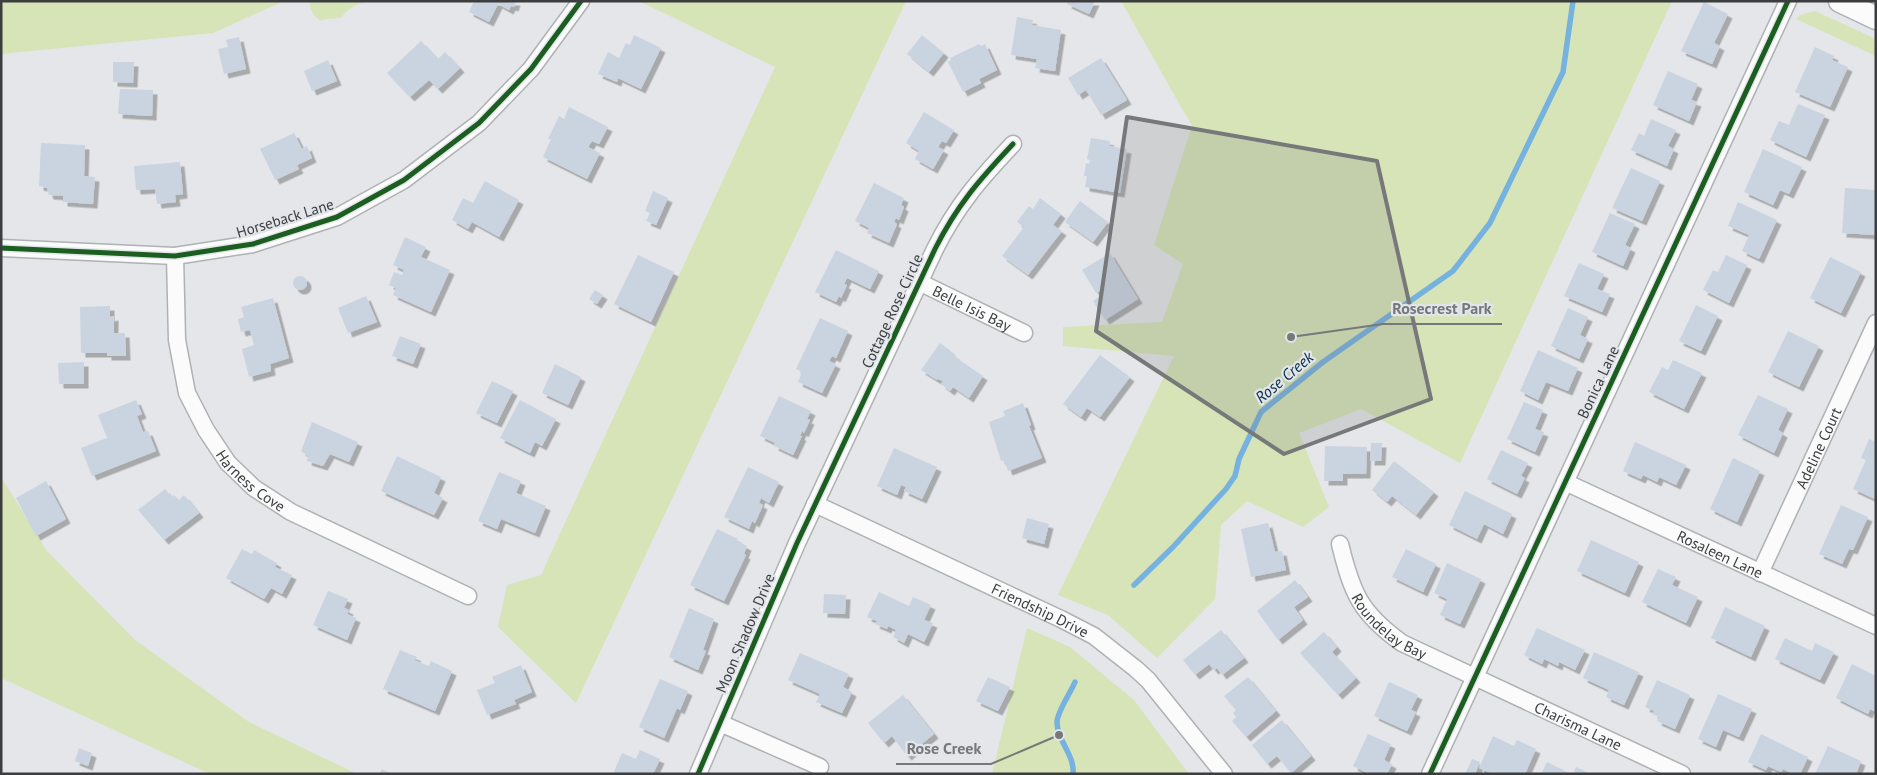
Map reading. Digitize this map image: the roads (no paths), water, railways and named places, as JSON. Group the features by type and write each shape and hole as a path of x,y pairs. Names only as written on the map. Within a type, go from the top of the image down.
{"main road":[{"path":"1840,1 1876,18"}],"street":[{"name":"Horseback Lane","path":"1,248 175,256 252,244 337,217 404,180 479,122 532,69 582,1"},
{"name":"Bonica Lane","path":"1430,774 1788,1"},
{"name":"Cottage Rose Circle","path":"815,504 953,214 974,186 1013,144"},
{"name":"Harness Cove","path":"175,256 177,340 187,393 206,430 228,463 254,488 291,512 468,596"},
{"name":"Belle Isis Bay","path":"919,282 1024,333"},
{"name":"Adeline Court","path":"1760,573 1876,323"},
{"name":"Rosaleen Lane","path":"1565,482 1876,626"},
{"name":"Moon Shadow Drive","path":"698,774 815,504"},
{"name":"Friendship Drive","path":"815,504 1061,618 1094,636 1124,658 1148,680 1224,774"},
{"name":"Roundelay Bay","path":"1340,544 1349,578 1355,592 1363,607 1386,632 1402,643 1475,678"},
{"name":"Charisma Lane","path":"1475,678 1682,774"},
{"path":"720,723 820,767"}],"waterway":[{"name":"Rose Creek","path":"1134,585 1173,547 1226,489 1235,476 1239,459 1261,412 1323,362 1453,271 1490,223 1563,72 1573,1"},
{"name":"Rose Creek","path":"1073,774 1073,767 1060,735 1057,722 1075,682"}],"place":[{"name":"Rosecrest Park","path":"1291,337"},
{"name":"Rose Creek","path":"1059,735"}]}
